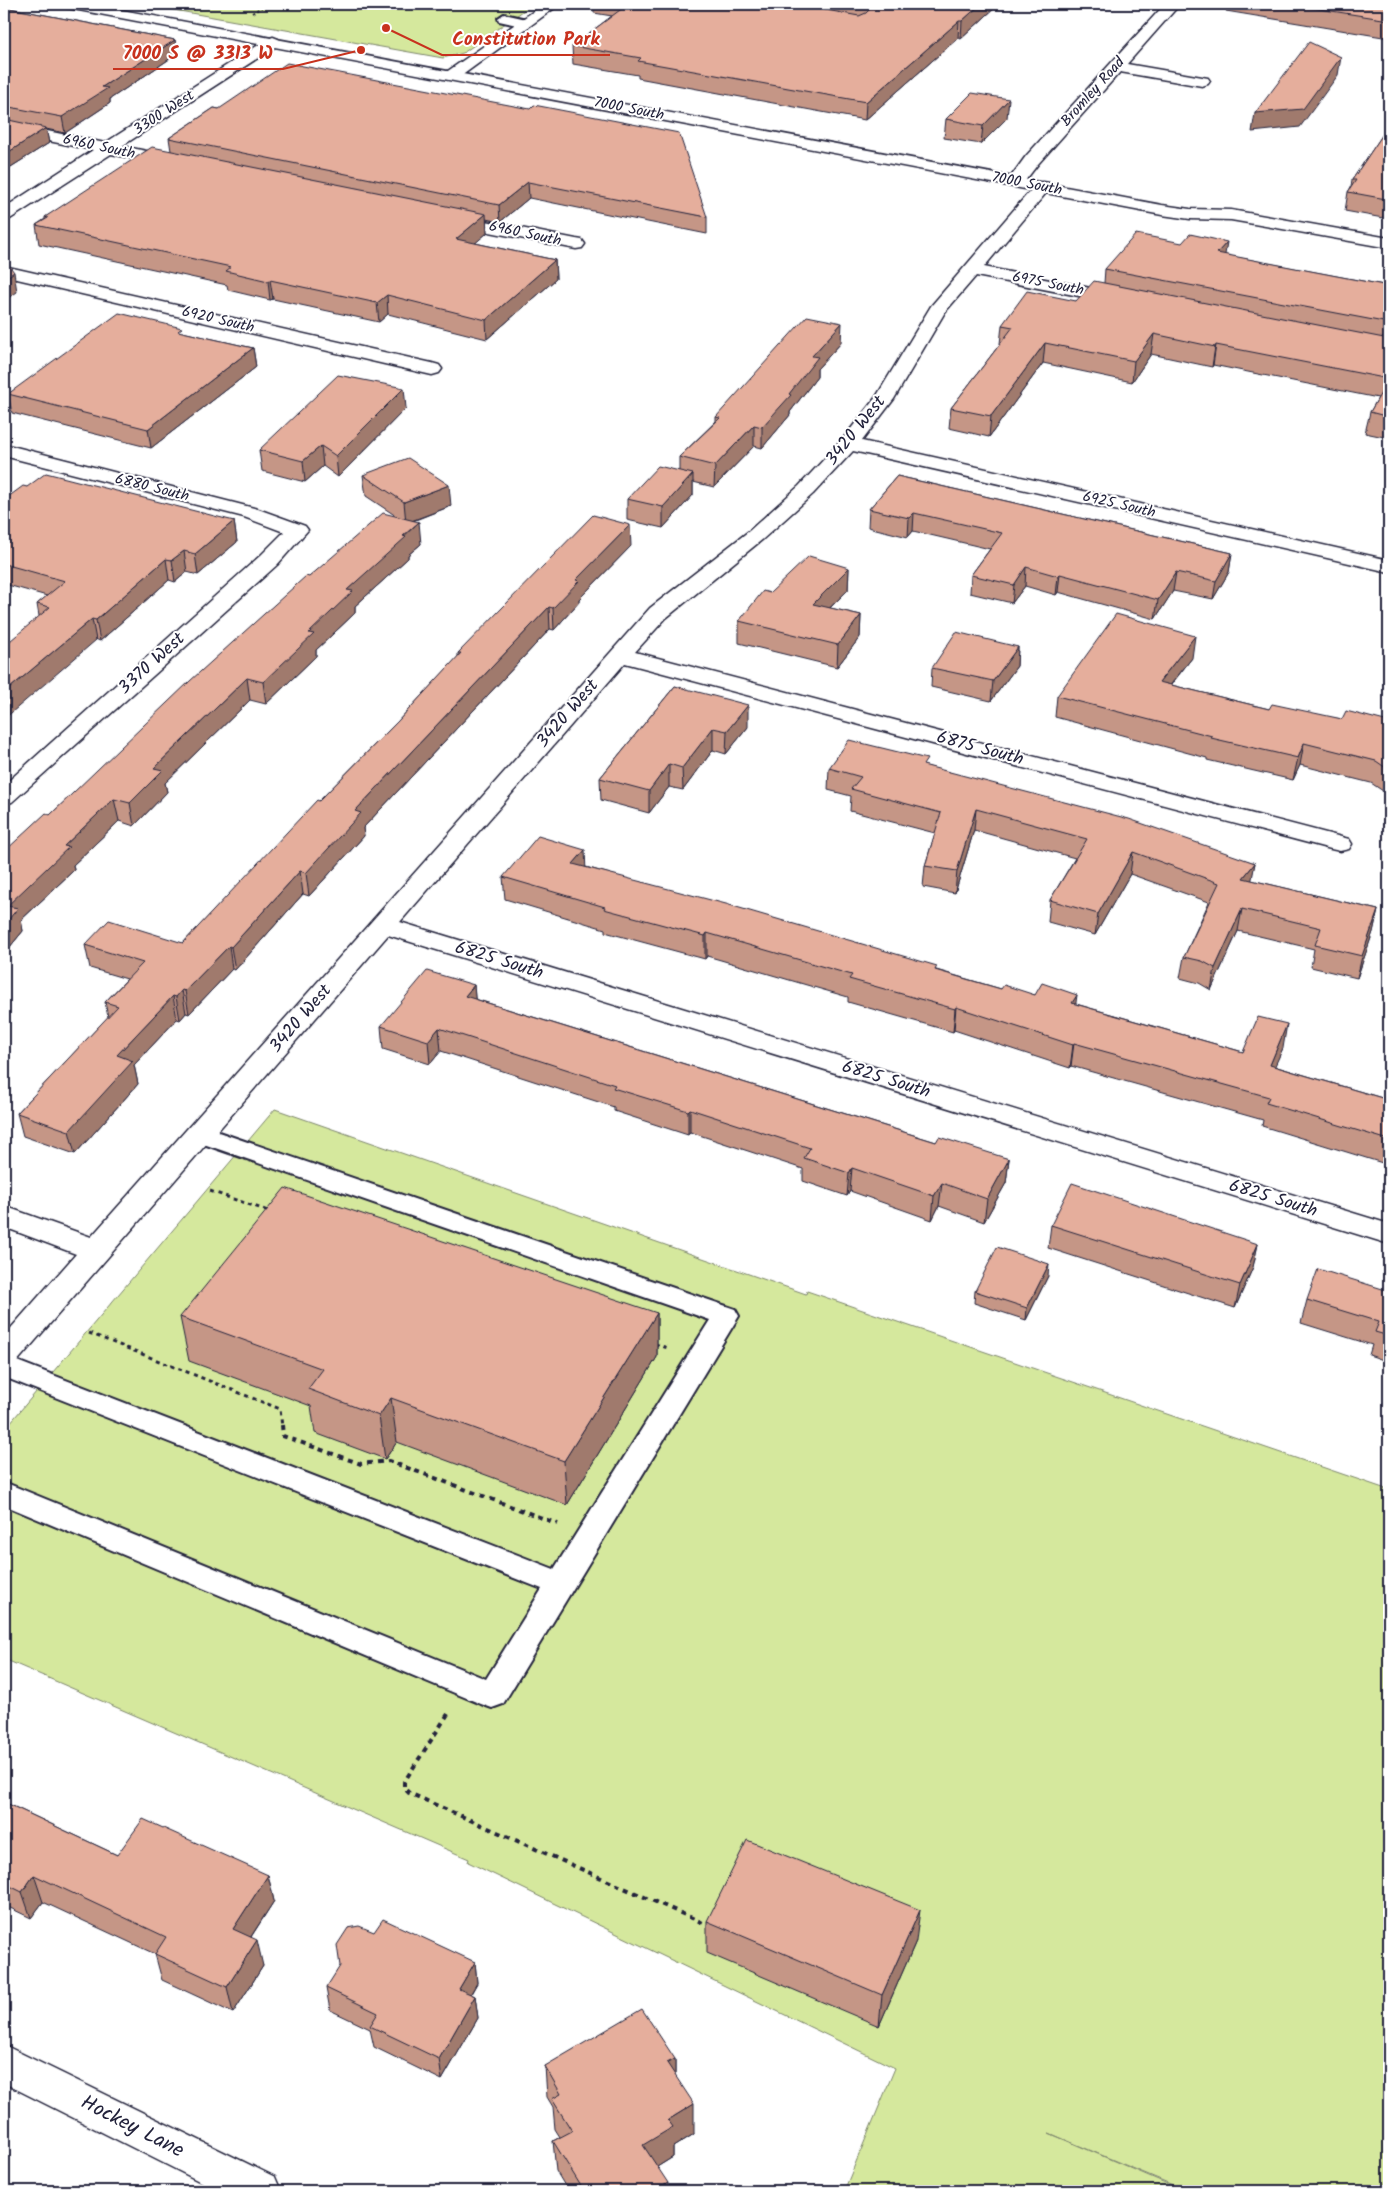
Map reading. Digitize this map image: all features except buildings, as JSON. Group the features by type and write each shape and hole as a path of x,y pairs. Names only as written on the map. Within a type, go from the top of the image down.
{"street":[{"name":"7000 South","path":"68,4 1190,214 1231,215 1389,243"},
{"path":"451,76 553,4"},
{"name":"Bromley Road","path":"1015,182 1032,160 1173,4"},
{"name":"3300 West","path":"4,215 273,42"},
{"path":"1117,67 1202,81"},
{"name":"6960 South","path":"4,127 190,166"},
{"name":"3420 West","path":"4,1356 658,613 756,535 806,490 849,444 884,399 937,310 1043,187"},
{"name":"7000 South","path":"1190,214 1223,226 1389,257"},
{"name":"6960 South","path":"431,215 576,244"},
{"name":"6975 South","path":"972,270 1137,302"},
{"name":"6920 South","path":"4,271 432,369"},
{"name":"6925 South","path":"849,444 1389,566"},
{"name":"6880 South","path":"9,457 251,513 298,530"},
{"name":"3370 West","path":"4,797 269,560 298,530"},
{"name":"6875 South","path":"620,655 1340,844"},
{"name":"6825 South","path":"382,925 1389,1234"},
{"path":"4,1216 98,1251"},
{"name":"Hockey Lane","path":"4,2063 260,2191"}],"lane":[{"path":"504,18 526,22"},
{"path":"4,1493 492,1695 726,1316 201,1134"},
{"path":"4,1366 560,1584"}],"path":[{"path":"210,1191 275,1214"},
{"path":"89,1333 280,1409 283,1436 361,1464 389,1461 568,1528"},
{"path":"647,1341 675,1351"},
{"path":"467,1684 404,1782 404,1788 409,1793 717,1929"}],"green space":[{"path":"140,4 533,4 463,53 443,58"},
{"path":"275,1109 806,1294 807,1291 1389,1490 1389,2191 1187,2191 1049,2133 1184,2191 844,2191 895,2068 468,1862 469,1859 4,1659 4,1430"}],"place":[{"name":"Constitution Park","path":"386,28"},
{"name":"7000 S @ 3313 W","path":"361,50"}]}
